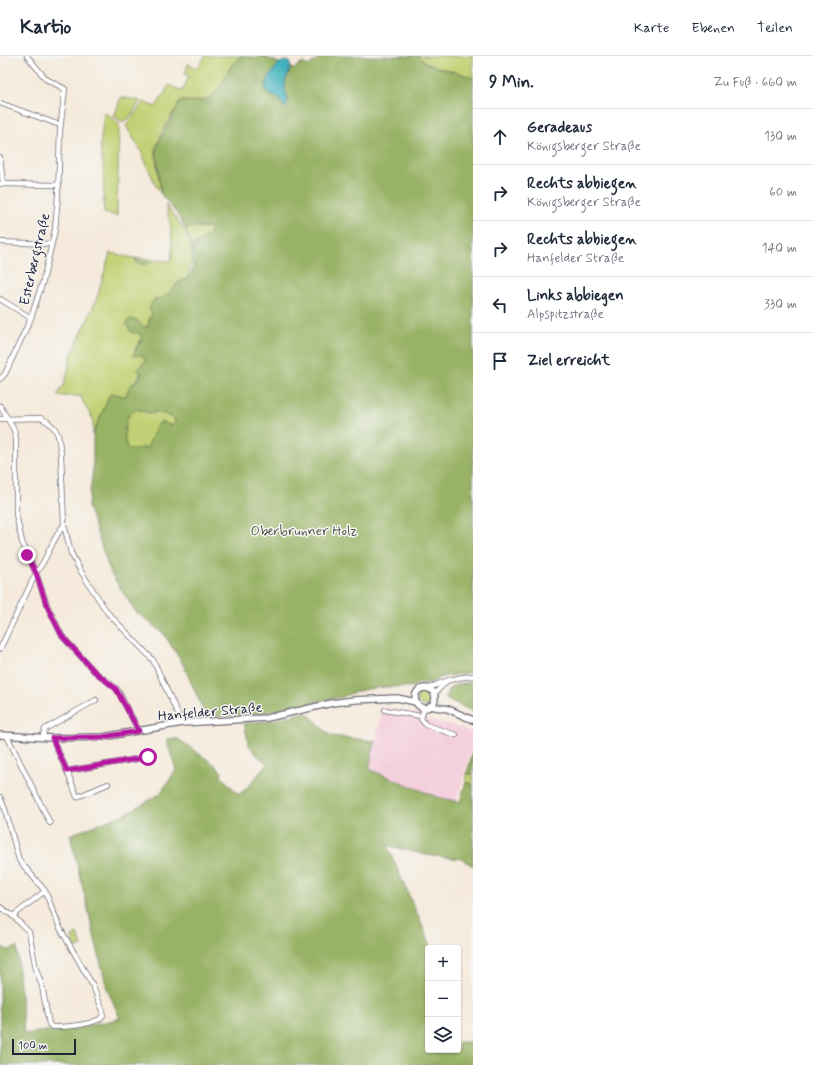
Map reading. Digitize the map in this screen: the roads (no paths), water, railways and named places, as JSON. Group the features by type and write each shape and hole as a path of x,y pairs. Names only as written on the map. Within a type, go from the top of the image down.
{"street":[{"name":"Esterbergstraße","path":"0,379 5,374 31,318 43,281 56,222 59,185 60,125 65,89 41,75 26,56"},
{"path":"0,103 60,125"},
{"path":"0,157 2,184 59,185"},
{"path":"0,242 51,244"},
{"path":"0,298 31,318"},
{"path":"0,406 14,430 16,439 16,514 22,542 36,573 47,606 62,636 94,671 116,689 139,731"},
{"path":"0,419 41,418 55,429 58,435 61,454 64,525 71,553 107,612 153,660 182,724"},
{"path":"0,649 36,573 44,564 60,530 64,525"},
{"path":"424,708 416,702 416,694 421,688 429,688 441,682 459,677 473,676"},
{"path":"430,706 434,702 435,695 447,681"},
{"path":"429,688 448,709"},
{"name":"Hanfelder Straße","path":"0,735 42,738 98,738 182,724 268,718 332,703 354,700 397,698 416,694"},
{"name":"Hanfelder Straße","path":"397,698 416,702"},
{"path":"42,738 44,729 96,700"},
{"path":"424,708 430,706 448,709 473,720"},
{"path":"424,708 421,716 426,725 456,734"},
{"path":"385,710 421,716"},
{"path":"7,736 50,823"},
{"path":"52,738 77,796 108,784"},
{"path":"67,771 148,757"},
{"path":"0,798 5,809 19,860 45,890 66,939 93,986 103,1011 103,1015 100,1019 85,1024 57,1027 52,1027 49,1024 42,986 36,969 28,932 13,916 0,907"},
{"path":"13,916 45,890"}],"water":[{"path":"286,61 290,62 290,70 285,84 288,103 285,108 279,98 268,94 265,88 269,77 279,63"}],"park label":[{"name":"Oberbrunner Holz","path":"304,530"}]}
